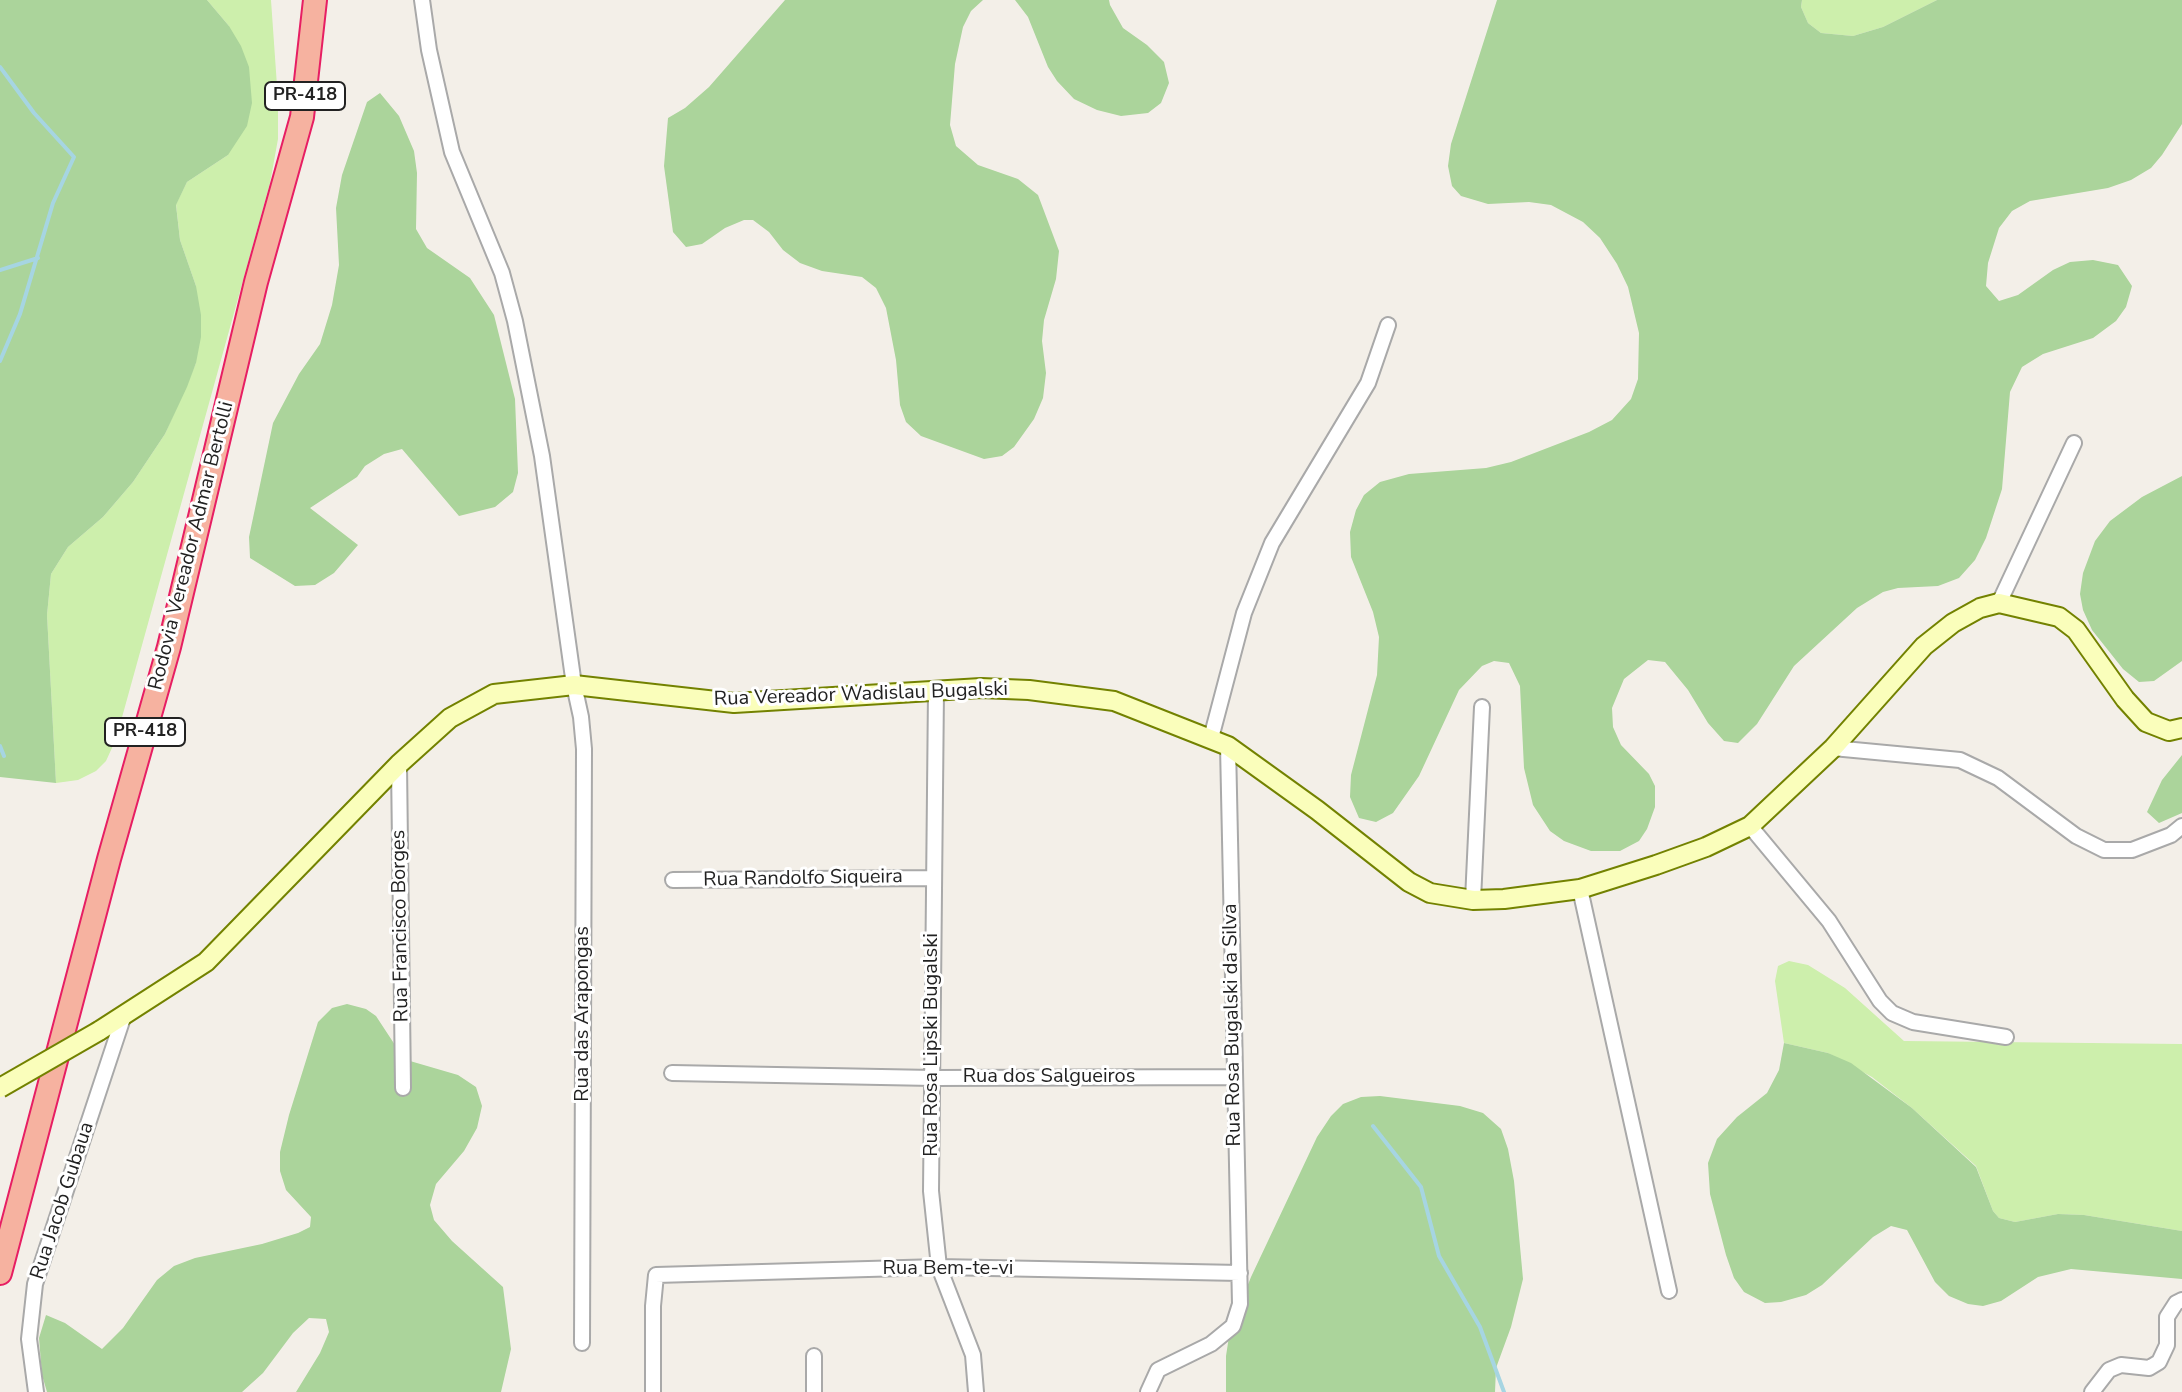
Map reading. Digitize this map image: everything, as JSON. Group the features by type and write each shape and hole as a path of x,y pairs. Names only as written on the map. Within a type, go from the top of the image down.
{"highway":[{"name":"Rodovia Vereador Admar Bertolli","path":"0,1273 105,874 169,647 256,282 302,117 315,0"}],"main road":[{"name":"Rua Vereador Wadislau Bugalski","path":"0,1088 99,1031 206,962 399,764 450,718 494,694 574,685 734,703 981,688 1029,690 1114,701 1220,742 1317,810 1409,882 1430,893 1473,900 1504,899 1580,889 1669,861 1750,826 1833,748 1924,646 1953,623 1980,608 1999,603"},
{"path":"1999,603 2059,617 2076,630 2125,699 2146,722 2169,731 2182,728"}],"street":[{"name":"Rua das Arapongas","path":"422,0 429,50 452,152 502,273 515,321 542,456 581,717 584,749 582,1343"},
{"name":"Rua Rosa Bugalski da Silva","path":"1148,1392 1158,1370 1211,1344 1233,1326 1240,1304 1220,742 1244,613 1272,543 1368,383 1388,325"},
{"path":"1999,603 2074,443"},
{"name":"Rua Rosa Lipski Bugalski","path":"936,691 931,1191 939,1267 973,1355 976,1392"},
{"path":"1473,900 1482,707"},
{"path":"1833,748 1960,760 1998,778 2076,836 2104,850 2132,850 2171,835 2182,826"},
{"name":"Rua Francisco Borges","path":"399,764 403,1088"},
{"path":"1750,826 1829,921 1880,1001 1892,1013 1913,1022 2006,1037"},
{"name":"Rua Randolfo Siqueira","path":"673,880 933,878"},
{"path":"1580,889 1669,1291"},
{"name":"Rua Jacob Gubaua","path":"36,1392 29,1339 35,1284 124,1015"},
{"name":"Rua dos Salgueiros","path":"672,1073 933,1078 1234,1077"},
{"name":"Rua Bem-te-vi","path":"653,1392 656,1275 939,1267 1240,1273"},
{"path":"2092,1392 2109,1370 2121,1365 2149,1368 2159,1362 2167,1345 2167,1317 2176,1303 2182,1300"},
{"path":"814,1356 814,1392"}],"green space":[{"path":"0,0 207,0 241,46 249,67 252,103 247,126 228,155 187,182 176,205 180,240 196,286 201,315 196,363 187,387 165,434 133,482 103,517 68,547 51,574 47,615 56,783 0,777"},
{"path":"207,0 271,0 278,139 270,183 116,739 106,761 96,771 78,780 56,783 47,615 51,574 68,547 103,517 133,482 165,434 196,363 196,286 180,240 176,204 187,182 228,155 229,26"},
{"path":"785,0 983,0 971,11 963,27 955,64 950,125 956,146 978,165 1018,179 1038,195 1059,251 1056,279 1044,320 1042,341 1046,373 1043,398 1034,419 1014,447 1002,456 984,459 921,436 906,422 900,405 896,360 886,308 876,288 862,277 822,271 800,263 753,220 744,220 725,228 702,244 686,247 673,232 664,166 668,118 709,87"},
{"path":"1015,0 1109,0 1123,28 1164,62 1169,83 1161,103 1148,113 1121,116 1097,110 1074,99 1048,67 1028,17"},
{"path":"1497,0 1802,0 1801,7 1808,23 1821,33 1853,36 1883,27 1937,0 2182,0 2182,124 2162,155 2151,168 2131,180 2108,188 2030,201 2012,211 1999,228 1988,263 1986,286 1999,301 2018,295 2070,262 2093,260 2118,265 2132,286 2126,307 2116,321 2093,338 2043,354 2022,367 2010,392 2002,489 1986,538 1975,560 1959,578 1938,586 1883,592 1857,608 1794,666 1757,724 1738,743 1724,741 1665,662 1648,660 1624,679 1612,708 1613,727 1621,745 1649,774 1655,786 1655,807 1639,841 1620,851 1591,851 1564,841 1550,831 1533,805 1524,768 1520,686 1509,663 1494,661 1482,666 1459,690 1419,776 1393,813 1376,822 1359,818 1350,797 1351,775 1377,675 1379,637 1373,612 1351,557 1350,532 1364,495 1380,482 1409,474 1486,468 1511,462 1589,432 1612,420 1631,399 1638,379 1639,333 1628,287 1600,238 1583,222 1551,205 1529,202 1488,204 1461,196 1452,186 1448,166 1451,144"},
{"path":"1802,0 1937,0 1883,27 1853,36 1821,33 1808,23 1801,7"},
{"path":"380,93 399,116 414,151 417,173 416,229 427,248 470,278 494,315 515,399 518,473 513,492 495,507 459,516 402,449 384,454 365,466 357,477 310,508 358,545 334,573 315,585 295,586 250,558 249,537 273,423 299,374 320,344 332,305 339,265 336,208 342,175 367,102"},
{"path":"2182,476 2182,661 2154,681 2139,682 2123,669 2092,630 2080,594 2083,573 2095,541 2110,521 2142,497"},
{"path":"2182,755 2182,813 2159,823 2147,812 2162,780"},
{"path":"1789,961 1808,965 1845,988 1904,1041 2182,1044 2182,1231 2084,1215 2058,1214 2015,1222 1999,1218 1993,1211 1976,1166 1912,1108 1872,1077 1828,1053 1784,1043 1775,981 1778,966"},
{"path":"347,1004 366,1009 376,1016 410,1061 458,1075 476,1087 482,1106 477,1128 464,1151 436,1184 430,1205 434,1220 452,1241 503,1287 511,1349 501,1392 296,1392 329,1332 326,1319 309,1318 293,1333 263,1373 242,1392 47,1392 42,1375 39,1338 46,1315 65,1323 102,1349 123,1328 157,1280 174,1266 195,1258 262,1244 310,1227 311,1217 286,1190 280,1171 280,1152 318,1022 332,1008"},
{"path":"1784,1043 1828,1053 1851,1063 1912,1108 1976,1167 1993,1211 1999,1218 2015,1222 2058,1214 2084,1215 2182,1231 2182,1279 2071,1269 2038,1277 2001,1301 1983,1306 1968,1304 1949,1296 1935,1282 1907,1230 1891,1226 1873,1237 1822,1285 1806,1295 1765,1303 1744,1292 1734,1278 1726,1255 1710,1194 1708,1163 1717,1139 1737,1117 1767,1093 1779,1070"},
{"path":"1380,1096 1460,1106 1483,1113 1501,1129 1514,1181 1523,1279 1511,1327 1496,1368 1495,1392 1226,1392 1230,1330 1251,1277 1317,1137 1343,1104 1361,1097"}],"waterway":[{"path":"0,67 34,113 74,157 53,203 20,314 0,361"},
{"path":"0,270 38,258"},
{"path":"0,746 4,756"},
{"path":"1373,1126 1421,1187 1439,1256 1480,1327 1504,1392"}]}
